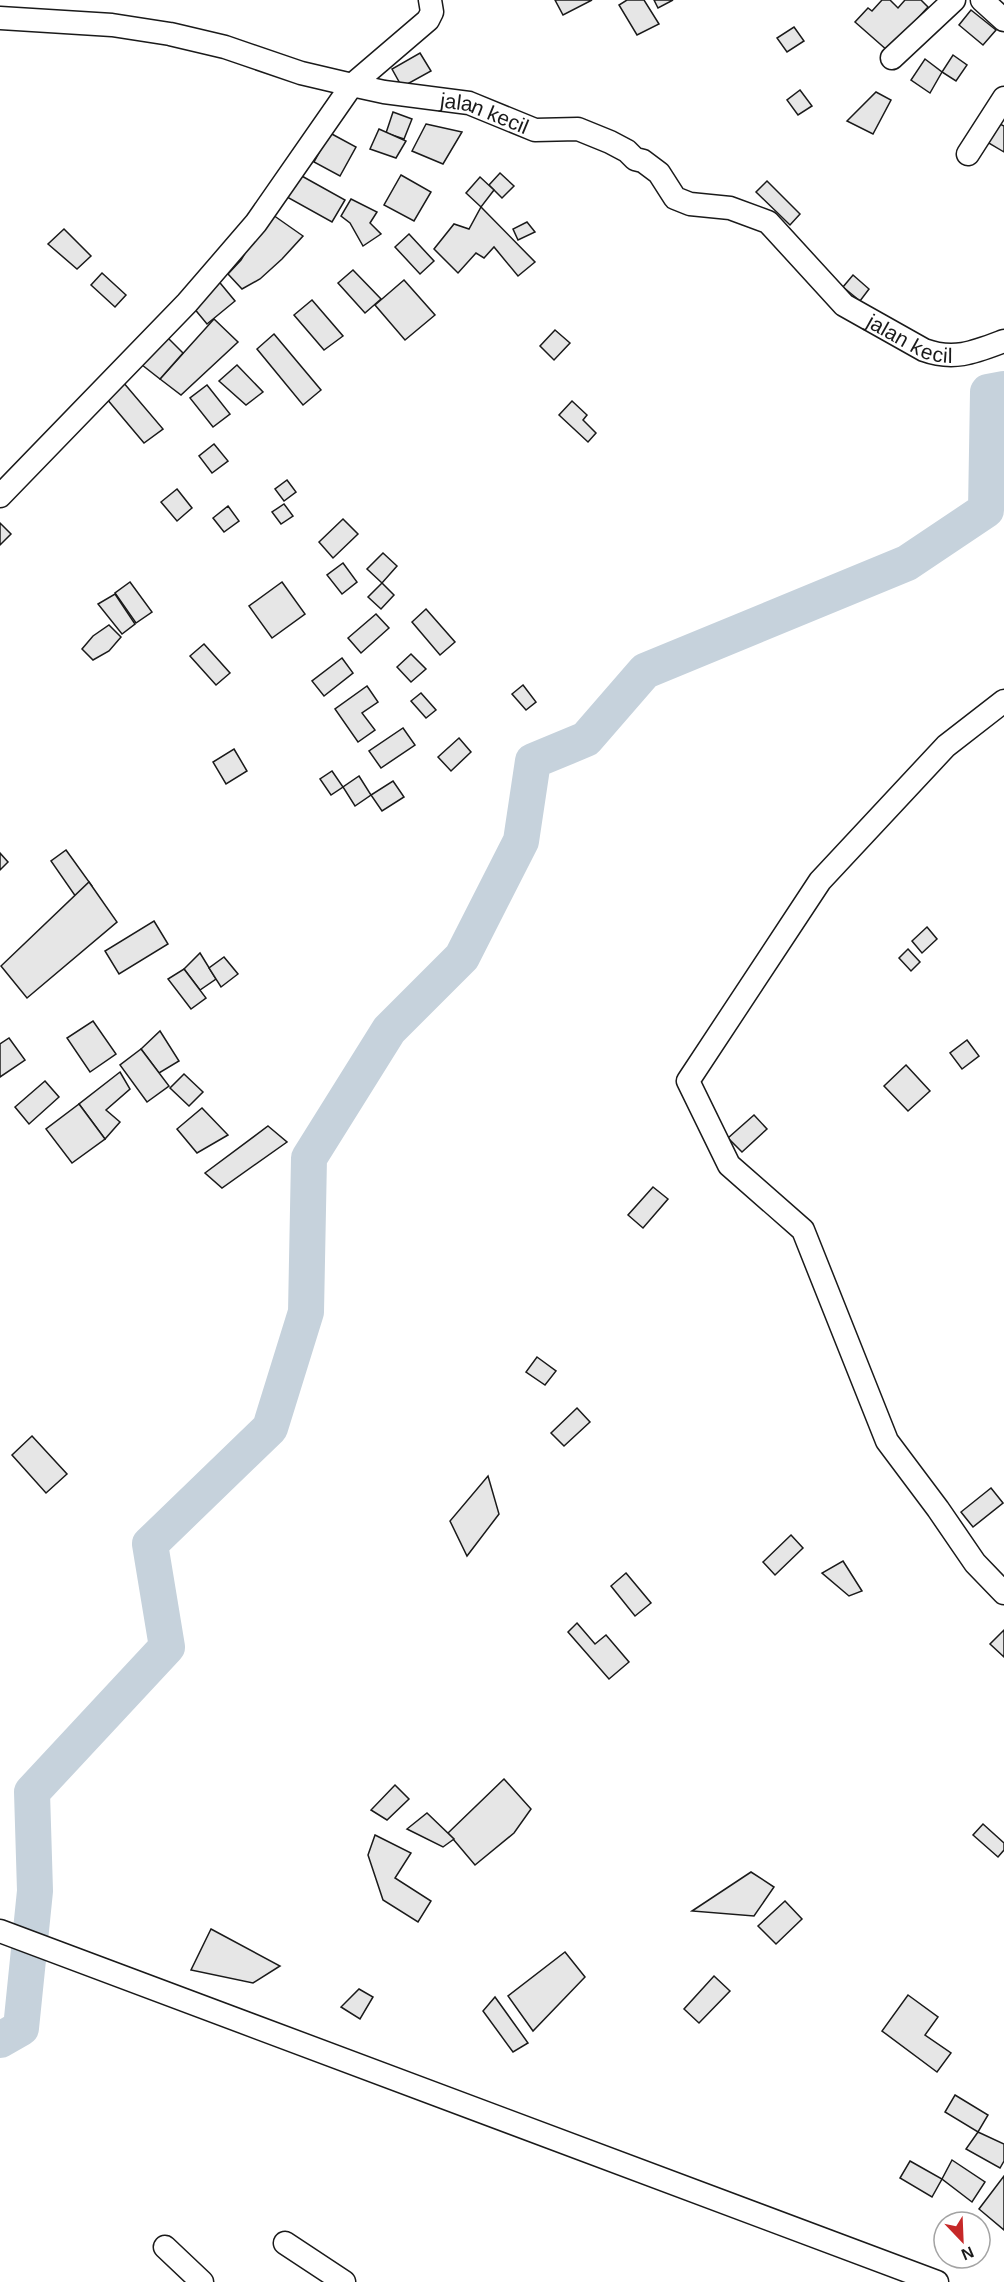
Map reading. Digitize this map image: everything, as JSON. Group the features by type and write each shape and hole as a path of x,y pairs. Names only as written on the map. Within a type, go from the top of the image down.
{"street":[{"path":"0,496 187,303 256,223 352,85 428,20 432,12 430,0"},
{"path":"892,58 954,0"},
{"path":"981,0 1004,20"},
{"name":"jalan kecil","path":"4,14 112,25 170,34 225,47 301,73 352,85 384,92 469,103 535,130 578,129 610,142 627,151 635,159 643,161 659,173 675,198 690,204 730,208 768,222 844,305 924,350 937,355 956,356 1004,341"},
{"path":"968,154 1004,98"},
{"path":"1004,701 946,746 820,881 688,1081 729,1165 803,1230 886,1441 975,1563 1004,1593"},
{"path":"0,1931 937,2282"},
{"path":"285,2243 344,2282"},
{"path":"165,2247 202,2282"}],"building":[{"path":"555,0 592,0 563,15"},
{"path":"627,0 644,0 659,24 637,35 619,5"},
{"path":"654,0 673,0 658,8"},
{"path":"882,0 890,0 898,8 905,0 921,0 928,7 888,51 855,22 868,8 872,11"},
{"path":"971,10 996,30 983,45 959,25"},
{"path":"794,27 804,41 787,52 777,38"},
{"path":"420,53 431,71 402,87 392,69"},
{"path":"953,55 967,65 956,81 942,72"},
{"path":"925,59 942,72 930,93 911,80"},
{"path":"800,90 812,106 798,115 787,100"},
{"path":"876,92 891,100 873,134 847,121"},
{"path":"393,112 412,119 404,139 386,133"},
{"path":"998,123 1004,126 1004,152 987,142"},
{"path":"426,124 462,132 443,164 412,151"},
{"path":"379,129 406,141 396,158 370,149"},
{"path":"330,133 356,147 340,176 314,162"},
{"path":"500,173 514,186 502,198 489,185"},
{"path":"300,175 345,200 332,222 287,197"},
{"path":"401,175 431,192 414,221 384,205"},
{"path":"480,177 494,190 481,207 466,193"},
{"path":"767,181 800,214 790,225 756,192"},
{"path":"351,199 377,212 370,223 381,234 363,246 350,223 341,216"},
{"path":"481,207 535,262 518,276 494,247 484,258 476,253 458,273 434,249 454,224 469,229"},
{"path":"273,215 303,236 260,279 242,289 228,274 241,260 255,237"},
{"path":"527,222 535,232 518,240 513,229"},
{"path":"64,229 91,256 77,269 48,244"},
{"path":"409,234 434,261 420,274 395,247"},
{"path":"353,270 381,299 365,313 338,283"},
{"path":"102,273 126,295 115,307 91,285"},
{"path":"853,275 869,289 860,301 843,287"},
{"path":"216,278 235,301 207,324 188,301"},
{"path":"404,280 435,315 405,340 375,305"},
{"path":"312,300 343,336 324,350 294,315"},
{"path":"214,319 238,342 181,395 160,379"},
{"path":"555,330 570,343 554,360 540,346"},
{"path":"163,333 183,353 160,379 137,361"},
{"path":"274,334 321,390 303,405 257,349"},
{"path":"237,365 263,392 246,405 219,381"},
{"path":"117,375 163,429 144,443 101,392"},
{"path":"207,385 230,414 213,427 190,398"},
{"path":"572,401 587,415 583,420 596,433 588,442 559,415"},
{"path":"214,444 228,461 212,473 199,456"},
{"path":"287,480 296,492 284,501 275,489"},
{"path":"177,489 192,508 177,521 161,502"},
{"path":"284,504 293,516 281,524 272,512"},
{"path":"228,506 239,521 224,532 213,518"},
{"path":"343,519 358,534 333,558 319,542"},
{"path":"0,523 11,534 0,545"},
{"path":"383,553 397,566 382,583 367,569"},
{"path":"343,563 357,582 342,594 327,575"},
{"path":"130,582 152,612 136,623 115,593"},
{"path":"282,582 305,614 272,638 249,606"},
{"path":"382,583 394,595 381,609 368,597"},
{"path":"115,594 135,624 122,634 98,604"},
{"path":"426,609 455,642 440,655 412,622"},
{"path":"376,614 389,628 361,653 348,638"},
{"path":"109,625 121,637 109,651 93,660 82,649 93,636"},
{"path":"204,644 230,673 216,685 190,656"},
{"path":"411,654 426,669 411,682 397,667"},
{"path":"342,658 353,673 324,696 312,681"},
{"path":"523,685 536,702 526,710 512,694"},
{"path":"367,686 378,702 362,713 375,730 358,742 335,709"},
{"path":"421,693 436,710 426,718 411,701"},
{"path":"403,728 415,745 381,768 369,751"},
{"path":"459,738 471,752 451,771 438,757"},
{"path":"234,749 247,771 226,784 213,762"},
{"path":"332,771 343,787 331,795 320,779"},
{"path":"359,776 371,795 355,806 343,787"},
{"path":"393,781 404,797 382,811 371,795"},
{"path":"66,850 92,886 76,897 51,861"},
{"path":"0,853 8,862 0,870"},
{"path":"89,882 117,922 27,998 1,966"},
{"path":"154,921 168,944 119,974 105,951"},
{"path":"927,927 937,939 922,953 912,941"},
{"path":"908,949 920,962 911,971 899,958"},
{"path":"200,953 216,979 200,990 184,969"},
{"path":"224,957 238,974 221,987 209,968"},
{"path":"184,969 206,998 191,1009 168,979"},
{"path":"93,1021 116,1054 90,1072 67,1038"},
{"path":"160,1031 179,1061 159,1073 141,1049"},
{"path":"9,1038 25,1060 0,1077 0,1044"},
{"path":"967,1040 979,1056 962,1069 950,1053"},
{"path":"141,1049 169,1086 147,1102 120,1065"},
{"path":"906,1065 930,1091 908,1111 884,1086"},
{"path":"120,1072 130,1089 106,1110 120,1122 105,1139 79,1104"},
{"path":"184,1074 203,1092 189,1106 170,1088"},
{"path":"45,1081 59,1097 29,1124 15,1107"},
{"path":"79,1104 105,1139 72,1163 46,1129"},
{"path":"202,1108 228,1135 197,1153 177,1129"},
{"path":"754,1115 767,1129 742,1152 728,1138"},
{"path":"268,1126 287,1142 222,1188 205,1173"},
{"path":"653,1187 668,1199 643,1228 628,1215"},
{"path":"537,1357 556,1371 545,1385 526,1372"},
{"path":"577,1408 590,1422 564,1446 551,1433"},
{"path":"32,1436 67,1474 46,1493 12,1455"},
{"path":"488,1476 499,1514 467,1556 450,1521"},
{"path":"991,1488 1003,1503 973,1527 961,1512"},
{"path":"791,1535 803,1548 775,1575 763,1562"},
{"path":"843,1561 862,1591 849,1596 822,1573"},
{"path":"626,1573 651,1603 635,1616 611,1586"},
{"path":"577,1623 595,1644 606,1635 629,1662 609,1679 568,1632"},
{"path":"1004,1630 1004,1657 990,1644"},
{"path":"504,1779 531,1809 514,1833 475,1865 448,1833"},
{"path":"395,1785 409,1799 387,1820 371,1810"},
{"path":"427,1813 454,1839 443,1847 407,1829"},
{"path":"983,1824 1004,1843 1004,1850 998,1857 973,1835"},
{"path":"375,1835 411,1853 395,1878 431,1901 418,1922 383,1900 368,1855"},
{"path":"751,1872 774,1887 754,1916 692,1911"},
{"path":"785,1901 802,1919 776,1944 758,1926"},
{"path":"211,1929 280,1966 253,1983 191,1970"},
{"path":"565,1952 585,1977 533,2031 508,1996"},
{"path":"714,1976 730,1991 699,2023 684,2009"},
{"path":"359,1989 373,1997 360,2019 341,2007"},
{"path":"908,1995 938,2017 925,2035 951,2053 937,2072 882,2031"},
{"path":"495,1997 528,2043 513,2052 483,2011"},
{"path":"955,2095 988,2115 978,2132 945,2112"},
{"path":"978,2132 1004,2144 1004,2161 1000,2168 966,2149"},
{"path":"952,2160 985,2182 972,2202 942,2179"},
{"path":"910,2161 942,2179 932,2197 900,2178"},
{"path":"1004,2176 1004,2230 992,2220 992,2210 979,2209"}],"waterway":[{"path":"0,2040 21,2028 35,1891 32,1792 167,1647 150,1544 270,1428 306,1312 309,1158 389,1030 462,957 521,841 533,761 586,739 645,671 907,563 986,510 988,392 1004,389"}]}
